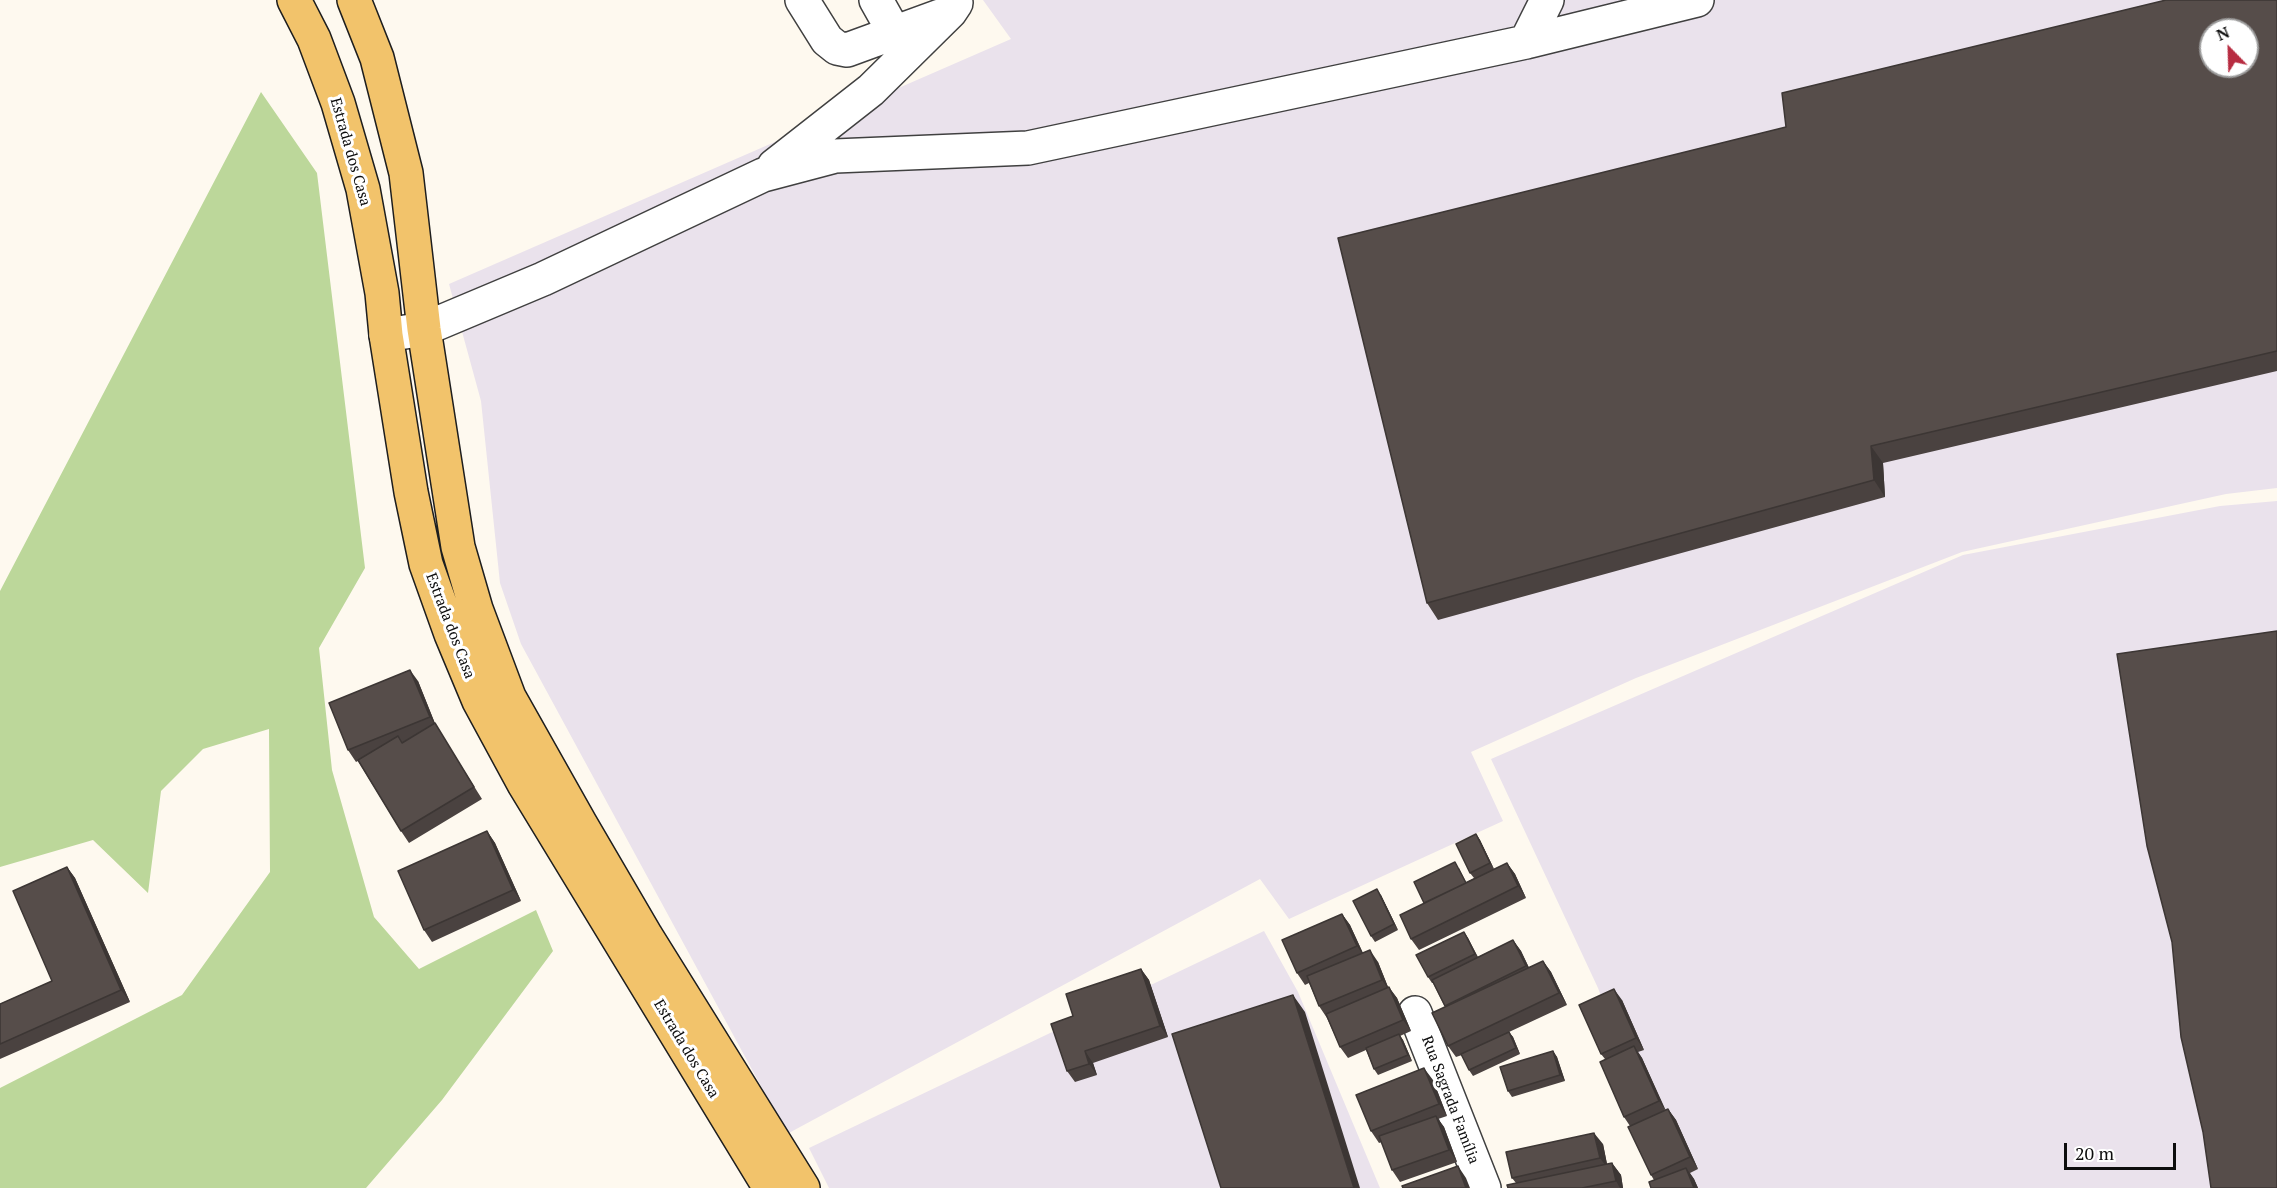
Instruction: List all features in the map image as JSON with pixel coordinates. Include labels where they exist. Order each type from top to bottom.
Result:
[{"type":"main road","name":"Estrada dos Casa","points":[[294,0],[314,39],[334,92],[363,189],[382,293],[386,335],[411,492],[426,564],[451,634],[479,701],[524,784],[770,1188]]},
{"type":"main road","name":"Estrada dos Casa","points":[[354,0],[377,58],[406,172],[424,329],[458,547],[476,609],[509,697],[646,936],[803,1188]]},
{"type":"street","points":[[802,0],[827,40],[837,48],[847,50],[952,6]]},
{"type":"street","points":[[876,0],[894,32]]},
{"type":"street","points":[[1526,42],[1547,0]]},
{"type":"street","points":[[386,335],[424,329],[543,279],[763,175],[835,156],[1028,148],[1526,42],[1697,0]]},
{"type":"street","points":[[763,175],[871,90],[952,6]]},
{"type":"street","name":"Rua Sagrada Família","points":[[1415,1013],[1484,1188]]},
{"type":"shaded area","points":[[983,0],[2277,0],[2277,488],[2226,494],[1962,552],[1636,678],[1471,752],[1503,821],[1289,919],[1260,879],[787,1134],[521,644],[500,583],[481,401],[449,284],[1011,39]]},
{"type":"shaded area","points":[[2277,501],[2277,1188],[1672,1188],[1598,988],[1491,759],[1963,555],[2220,506]]},
{"type":"shaded area","points":[[1264,931],[1298,992],[1380,1188],[829,1188],[809,1148]]},
{"type":"green space","points":[[261,92],[317,173],[365,568],[319,648],[332,770],[374,917],[419,969],[536,910],[553,951],[442,1100],[366,1188],[0,1188],[0,1088],[182,995],[270,872],[269,729],[203,749],[161,791],[148,893],[93,840],[0,867],[0,591]]},
{"type":"building","points":[[2166,0],[2277,0],[2277,351],[1871,446],[1874,480],[1427,603],[1338,238],[1786,127],[1782,93]]},
{"type":"building","points":[[2277,631],[2277,1188],[2211,1188],[2203,1132],[2181,1037],[2172,942],[2147,846],[2117,654]]},
{"type":"building","points":[[410,670],[430,717],[348,750],[329,703]]},
{"type":"building","points":[[435,723],[474,787],[401,831],[358,760],[398,736],[402,743]]},
{"type":"building","points":[[487,831],[513,890],[424,930],[398,871]]},
{"type":"building","points":[[1476,834],[1490,863],[1470,873],[1456,844]]},
{"type":"building","points":[[1455,862],[1466,883],[1424,903],[1414,882]]},
{"type":"building","points":[[1507,863],[1518,886],[1411,939],[1400,915]]},
{"type":"building","points":[[67,867],[121,990],[0,1044],[0,1004],[52,981],[13,891]]},
{"type":"building","points":[[1377,889],[1394,924],[1371,936],[1353,901]]},
{"type":"building","points":[[1342,914],[1357,946],[1297,973],[1282,940]]},
{"type":"building","points":[[1464,932],[1475,954],[1428,977],[1416,955]]},
{"type":"building","points":[[1513,940],[1526,966],[1445,1006],[1432,980]]},
{"type":"building","points":[[1370,950],[1382,980],[1319,1006],[1307,976]]},
{"type":"building","points":[[1543,961],[1559,993],[1448,1046],[1432,1013]]},
{"type":"building","points":[[1141,969],[1160,1026],[1085,1051],[1089,1064],[1067,1071],[1051,1024],[1073,1016],[1066,994]]},
{"type":"building","points":[[1389,987],[1403,1020],[1340,1047],[1326,1014]]},
{"type":"building","points":[[1614,989],[1636,1038],[1601,1054],[1579,1005]]},
{"type":"building","points":[[1293,995],[1354,1188],[1221,1188],[1172,1034]]},
{"type":"building","points":[[1509,1032],[1516,1048],[1469,1070],[1461,1054]]},
{"type":"building","points":[[1399,1034],[1408,1055],[1374,1069],[1366,1048]]},
{"type":"building","points":[[1634,1046],[1659,1101],[1624,1117],[1600,1062]]},
{"type":"building","points":[[1553,1051],[1560,1075],[1508,1091],[1500,1067]]},
{"type":"building","points":[[1424,1068],[1439,1104],[1371,1131],[1356,1095]]},
{"type":"building","points":[[1668,1109],[1690,1157],[1651,1175],[1628,1127]]},
{"type":"building","points":[[1436,1116],[1449,1150],[1392,1170],[1379,1136]]},
{"type":"building","points":[[1594,1133],[1600,1158],[1512,1178],[1506,1152]]},
{"type":"building","points":[[1612,1163],[1616,1181],[1582,1188],[1508,1188],[1507,1185]]},
{"type":"building","points":[[1458,1166],[1466,1188],[1403,1188],[1402,1186]]},
{"type":"building","points":[[1686,1168],[1694,1188],[1651,1188],[1649,1182]]}]
